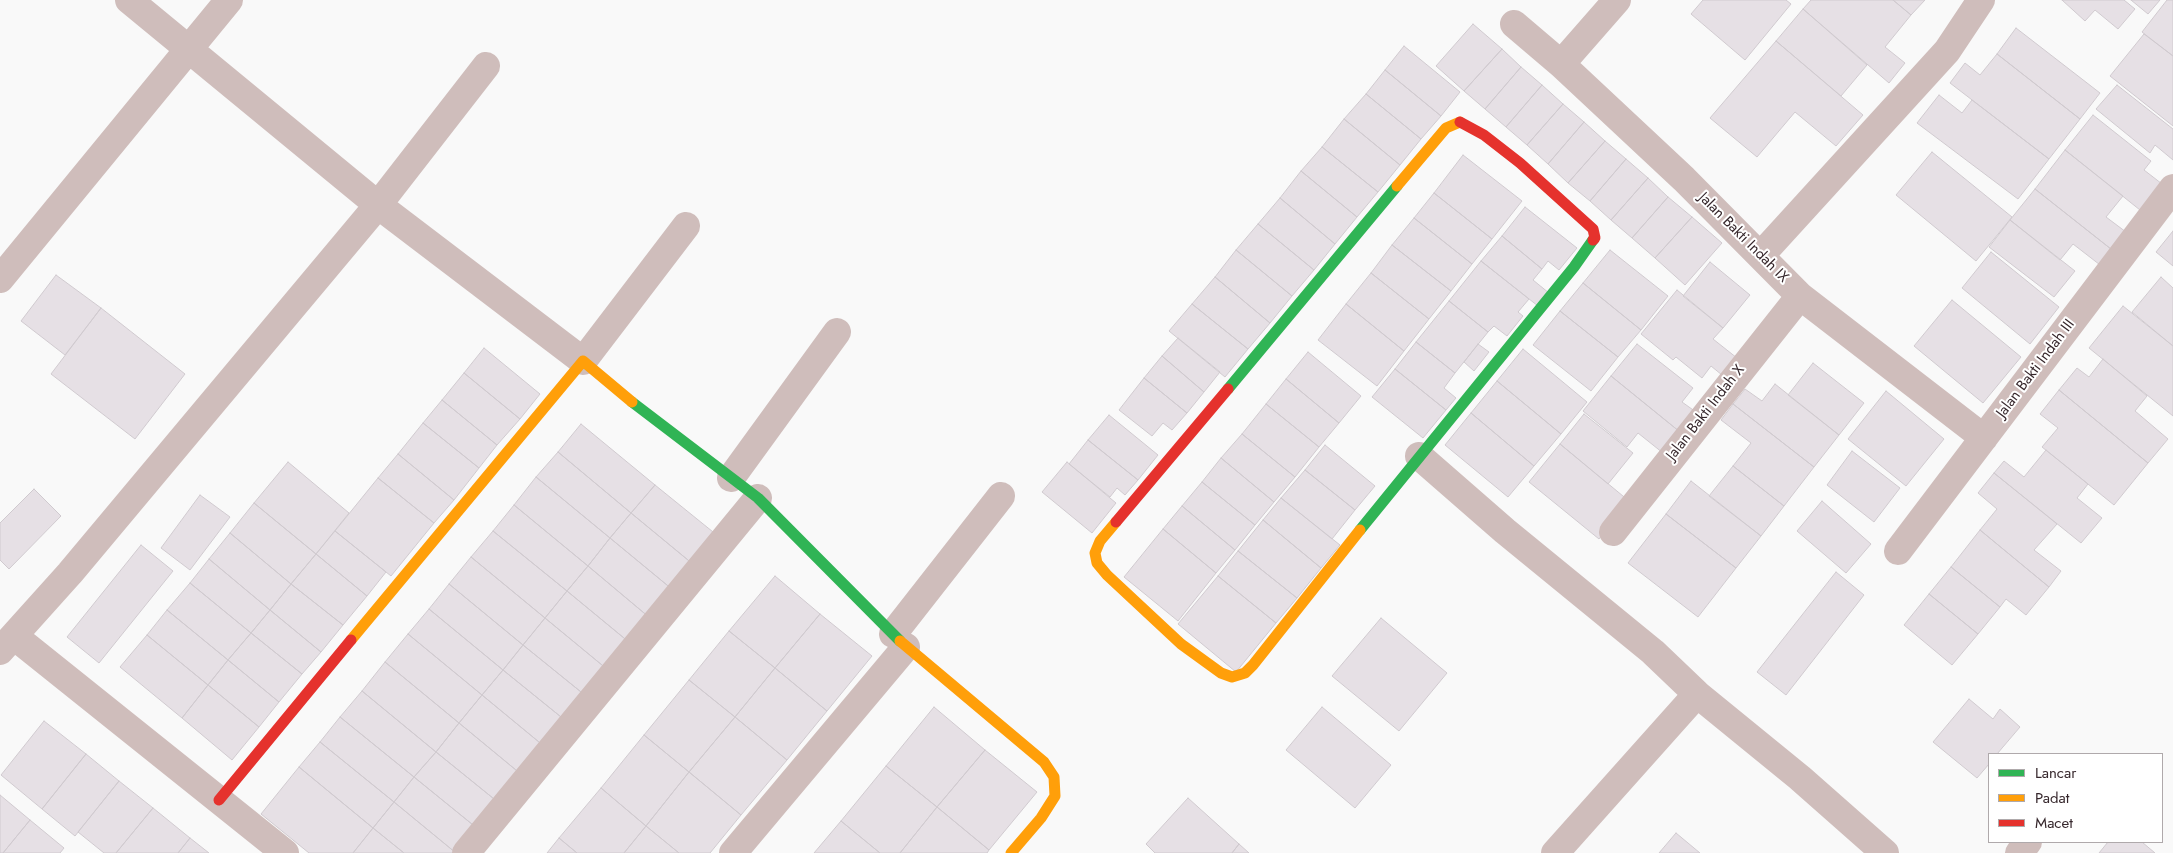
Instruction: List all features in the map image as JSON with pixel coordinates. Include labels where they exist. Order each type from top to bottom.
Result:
[{"type":"street","points":[[129,0],[378,204],[583,361],[653,419],[758,498],[899,641],[1044,762],[1054,777],[1054,796],[1041,818],[1011,853]]},
{"type":"street","points":[[0,279],[190,50],[229,0]]},
{"type":"street","points":[[1561,64],[1617,0]]},
{"type":"street","points":[[1761,255],[1947,51],[1981,0]]},
{"type":"street","name":"Jalan Bakti Indah IX","points":[[1514,24],[1561,64],[1684,179],[1800,296],[1984,438]]},
{"type":"street","points":[[285,853],[219,800],[7,643],[76,566],[378,204],[486,66]]},
{"type":"street","points":[[1460,122],[1484,135],[1520,163],[1593,230],[1595,238],[1574,267],[1419,456],[1253,665],[1240,675],[1232,677],[1221,674],[1181,644],[1133,601],[1097,563],[1095,554],[1100,541],[1446,128],[1460,122]]},
{"type":"street","name":"Jalan Bakti Indah III","points":[[1898,551],[2173,188]]},
{"type":"street","points":[[219,800],[583,361],[686,226]]},
{"type":"street","name":"Jalan Bakti Indah X","points":[[1613,532],[1800,296]]},
{"type":"street","points":[[731,478],[837,332]]},
{"type":"street","points":[[1419,456],[1505,531],[1653,652],[1697,694],[1800,778],[1885,853]]},
{"type":"street","points":[[733,853],[899,641],[1001,496]]},
{"type":"street","points":[[466,853],[758,498]]},
{"type":"street","points":[[1555,853],[1697,694]]},
{"type":"street","points":[[2019,853],[2027,843]]},
{"type":"building","points":[[1703,0],[1786,0],[1791,4],[1745,60],[1691,14]]},
{"type":"building","points":[[1811,0],[1893,0],[1911,15],[1885,47],[1905,63],[1889,83],[1803,9]]},
{"type":"building","points":[[1893,0],[1925,0],[1911,15]]},
{"type":"building","points":[[2062,0],[2124,0],[2135,9],[2118,29],[2095,10],[2085,21]]},
{"type":"building","points":[[2131,0],[2160,0],[2148,14]]},
{"type":"building","points":[[2167,0],[2173,0],[2173,56],[2142,32]]},
{"type":"building","points":[[1803,9],[1867,65],[1841,96],[1776,41]]},
{"type":"building","points":[[1473,24],[1502,49],[1464,91],[1436,66]]},
{"type":"building","points":[[2016,28],[2100,93],[2080,119],[1997,54]]},
{"type":"building","points":[[2144,34],[2173,56],[2173,126],[2110,76]]},
{"type":"building","points":[[1776,41],[1863,115],[1836,146],[1795,112],[1757,157],[1710,118]]},
{"type":"building","points":[[1404,46],[1460,92],[1441,116],[1385,70]]},
{"type":"building","points":[[1502,49],[1521,67],[1485,109],[1464,91]]},
{"type":"building","points":[[1997,54],[2080,119],[2049,159],[1950,83],[1965,63],[1980,75]]},
{"type":"building","points":[[1521,67],[1542,85],[1506,127],[1485,109]]},
{"type":"building","points":[[1385,70],[1441,116],[1421,139],[1366,94]]},
{"type":"building","points":[[1542,85],[1563,104],[1527,145],[1506,127]]},
{"type":"building","points":[[2117,85],[2173,129],[2173,160],[2155,145],[2150,153],[2096,109]]},
{"type":"building","points":[[1366,94],[1421,139],[1400,165],[1344,119]]},
{"type":"building","points":[[1939,95],[1962,113],[1972,100],[2049,159],[2018,199],[1917,123]]},
{"type":"building","points":[[1563,104],[1584,122],[1548,164],[1527,145]]},
{"type":"building","points":[[2093,115],[2151,161],[2144,170],[2166,187],[2145,214],[2065,150]]},
{"type":"building","points":[[1344,119],[1400,165],[1378,192],[1322,147]]},
{"type":"building","points":[[1584,122],[1605,141],[1568,183],[1548,164]]},
{"type":"building","points":[[1605,141],[1626,159],[1590,201],[1568,183]]},
{"type":"building","points":[[1322,147],[1378,192],[1357,217],[1301,171]]},
{"type":"building","points":[[2065,150],[2123,196],[2106,217],[2130,235],[2116,253],[2035,189]]},
{"type":"building","points":[[1932,152],[2012,217],[1976,261],[1896,195]]},
{"type":"building","points":[[1463,155],[1522,201],[1492,239],[1434,193]]},
{"type":"building","points":[[1626,159],[1648,178],[1611,220],[1590,201]]},
{"type":"building","points":[[1301,171],[1357,217],[1335,244],[1280,198]]},
{"type":"building","points":[[1648,178],[1668,197],[1632,238],[1611,220]]},
{"type":"building","points":[[2035,189],[2116,253],[2104,268],[2073,244],[2060,260],[2010,220]]},
{"type":"building","points":[[1434,193],[1492,239],[1472,264],[1414,218]]},
{"type":"building","points":[[1668,197],[1692,217],[1655,258],[1632,238]]},
{"type":"building","points":[[1280,198],[1335,244],[1314,270],[1258,224]]},
{"type":"building","points":[[1525,207],[1577,248],[1559,270],[1548,261],[1542,269],[1502,236]]},
{"type":"building","points":[[1692,217],[1722,243],[1685,285],[1655,258]]},
{"type":"building","points":[[1414,218],[1472,264],[1451,291],[1392,245]]},
{"type":"building","points":[[2010,220],[2075,271],[2054,297],[1989,247]]},
{"type":"building","points":[[1258,224],[1314,270],[1292,296],[1236,250]]},
{"type":"building","points":[[2173,231],[2173,266],[2156,252]]},
{"type":"building","points":[[1502,236],[1542,269],[1533,280],[1549,293],[1538,306],[1481,261]]},
{"type":"building","points":[[1392,245],[1451,291],[1429,319],[1371,273]]},
{"type":"building","points":[[1236,250],[1292,296],[1270,323],[1215,277]]},
{"type":"building","points":[[1610,250],[1668,296],[1641,330],[1583,283]]},
{"type":"building","points":[[1991,252],[2059,307],[2030,344],[1962,288]]},
{"type":"building","points":[[1481,261],[1529,299],[1518,312],[1523,316],[1507,336],[1494,326],[1488,332],[1449,301]]},
{"type":"building","points":[[1710,262],[1750,295],[1723,328],[1683,296]]},
{"type":"building","points":[[1371,273],[1429,319],[1404,351],[1346,304]]},
{"type":"building","points":[[56,275],[101,308],[65,355],[21,321]]},
{"type":"building","points":[[1215,277],[1270,323],[1248,349],[1192,304]]},
{"type":"building","points":[[2161,277],[2173,288],[2173,346],[2132,312]]},
{"type":"building","points":[[1583,283],[1641,330],[1618,357],[1560,311]]},
{"type":"building","points":[[1677,290],[1723,328],[1713,339],[1737,358],[1722,375],[1711,366],[1702,378],[1676,357],[1673,360],[1641,334]]},
{"type":"building","points":[[1952,300],[2021,357],[1983,403],[1914,346]]},
{"type":"building","points":[[1449,301],[1488,332],[1455,373],[1416,342]]},
{"type":"building","points":[[1192,304],[1248,349],[1225,377],[1169,331]]},
{"type":"building","points":[[1346,304],[1404,351],[1377,386],[1318,340]]},
{"type":"building","points":[[2123,306],[2173,346],[2173,416],[2089,348]]},
{"type":"building","points":[[101,308],[185,374],[135,439],[51,374]]},
{"type":"building","points":[[1560,311],[1618,357],[1591,391],[1533,345]]},
{"type":"building","points":[[1178,338],[1220,372],[1204,392],[1162,356]]},
{"type":"building","points":[[1416,342],[1455,373],[1444,388],[1456,398],[1446,410],[1395,369]]},
{"type":"building","points":[[1478,344],[1489,352],[1474,371],[1464,362]]},
{"type":"building","points":[[1637,344],[1693,388],[1682,402],[1696,412],[1680,432],[1611,376]]},
{"type":"building","points":[[484,348],[540,394],[520,419],[464,373]]},
{"type":"building","points":[[1523,349],[1587,402],[1561,434],[1497,381]]},
{"type":"building","points":[[1308,352],[1361,396],[1339,423],[1286,379]]},
{"type":"building","points":[[1162,356],[1204,392],[1187,413],[1144,378]]},
{"type":"building","points":[[2103,359],[2147,396],[2135,411],[2168,439],[2148,463],[2059,390],[2077,368],[2089,377]]},
{"type":"building","points":[[1813,363],[1864,403],[1839,435],[1788,395]]},
{"type":"building","points":[[1395,369],[1446,410],[1423,438],[1372,397]]},
{"type":"building","points":[[464,373],[520,419],[497,445],[442,400]]},
{"type":"building","points":[[1611,376],[1680,432],[1663,453],[1638,433],[1627,447],[1583,411]]},
{"type":"building","points":[[1144,378],[1187,413],[1172,430],[1163,423],[1152,436],[1119,410]]},
{"type":"building","points":[[1286,379],[1339,423],[1319,447],[1266,404]]},
{"type":"building","points":[[1497,381],[1561,434],[1534,466],[1471,413]]},
{"type":"building","points":[[1775,384],[1839,435],[1814,467],[1733,404],[1745,389],[1762,401]]},
{"type":"building","points":[[2059,390],[2148,463],[2114,505],[2042,447],[2058,428],[2040,414]]},
{"type":"building","points":[[1886,391],[1944,439],[1906,486],[1848,439]]},
{"type":"building","points":[[442,400],[497,445],[479,468],[423,423]]},
{"type":"building","points":[[1266,404],[1319,447],[1295,477],[1242,434]]},
{"type":"building","points":[[1733,404],[1814,467],[1784,506],[1733,466],[1751,443],[1721,420]]},
{"type":"building","points":[[1471,413],[1534,466],[1508,497],[1445,445]]},
{"type":"building","points":[[1584,414],[1633,453],[1608,484],[1560,444]]},
{"type":"building","points":[[1109,415],[1158,455],[1138,480],[1088,440]]},
{"type":"building","points":[[423,423],[479,468],[454,500],[398,454]]},
{"type":"building","points":[[581,424],[655,485],[631,513],[558,452]]},
{"type":"building","points":[[1242,434],[1295,477],[1274,502],[1221,458]]},
{"type":"building","points":[[1088,440],[1138,480],[1125,495],[1117,488],[1110,497],[1069,464]]},
{"type":"building","points":[[1560,444],[1629,501],[1599,539],[1529,482]]},
{"type":"building","points":[[1325,445],[1375,486],[1355,510],[1305,470]]},
{"type":"building","points":[[2046,450],[2088,484],[2077,498],[2102,518],[2081,543],[1994,473],[2004,461],[2024,477]]},
{"type":"building","points":[[1852,451],[1900,488],[1874,522],[1827,485]]},
{"type":"building","points":[[558,452],[631,513],[610,538],[536,477]]},
{"type":"building","points":[[398,454],[454,500],[434,523],[378,478]]},
{"type":"building","points":[[1221,458],[1274,502],[1255,525],[1202,482]]},
{"type":"building","points":[[288,462],[349,513],[316,554],[254,503]]},
{"type":"building","points":[[1067,462],[1116,503],[1092,533],[1042,492]]},
{"type":"building","points":[[1733,466],[1784,506],[1761,536],[1709,496]]},
{"type":"building","points":[[1305,470],[1355,510],[1332,539],[1281,498]]},
{"type":"building","points":[[1994,473],[2057,524],[2034,550],[2061,571],[2049,587],[1980,530],[1997,509],[1978,493]]},
{"type":"building","points":[[536,477],[610,538],[588,566],[514,505]]},
{"type":"building","points":[[378,478],[434,523],[391,576],[335,531]]},
{"type":"building","points":[[1691,481],[1761,536],[1736,568],[1666,514]]},
{"type":"building","points":[[1202,482],[1255,525],[1235,550],[1182,506]]},
{"type":"building","points":[[655,485],[718,536],[694,565],[631,513]]},
{"type":"building","points":[[34,489],[61,516],[9,569],[0,560],[0,523]]},
{"type":"building","points":[[200,495],[230,517],[190,570],[161,548]]},
{"type":"building","points":[[1281,498],[1340,545],[1321,568],[1263,520]]},
{"type":"building","points":[[1822,501],[1871,544],[1846,573],[1797,531]]},
{"type":"building","points":[[254,503],[316,554],[291,584],[230,533]]},
{"type":"building","points":[[514,505],[588,566],[567,591],[493,531]]},
{"type":"building","points":[[1182,506],[1235,550],[1216,573],[1163,529]]},
{"type":"building","points":[[631,513],[694,565],[673,590],[610,538]]},
{"type":"building","points":[[1666,514],[1736,568],[1698,617],[1628,563]]},
{"type":"building","points":[[1263,520],[1321,568],[1297,598],[1238,551]]},
{"type":"building","points":[[1163,529],[1216,573],[1178,621],[1124,577]]},
{"type":"building","points":[[1980,530],[2049,587],[2026,615],[2006,599],[2000,607],[1951,567]]},
{"type":"building","points":[[335,531],[386,572],[367,596],[316,554]]},
{"type":"building","points":[[493,531],[567,591],[545,618],[471,557]]},
{"type":"building","points":[[230,533],[291,584],[270,610],[209,559]]},
{"type":"building","points":[[610,538],[673,590],[650,618],[588,566]]},
{"type":"building","points":[[141,545],[173,571],[99,663],[67,637]]},
{"type":"building","points":[[1238,551],[1297,598],[1276,623],[1218,576]]},
{"type":"building","points":[[316,554],[367,596],[343,625],[291,584]]},
{"type":"building","points":[[471,557],[545,618],[523,645],[449,584]]},
{"type":"building","points":[[209,559],[270,610],[251,633],[190,583]]},
{"type":"building","points":[[588,566],[650,618],[630,643],[567,591]]},
{"type":"building","points":[[1951,567],[2000,607],[1978,634],[1929,594]]},
{"type":"building","points":[[1836,572],[1864,595],[1786,695],[1757,672]]},
{"type":"building","points":[[775,576],[820,614],[775,668],[729,631]]},
{"type":"building","points":[[1218,576],[1276,623],[1236,672],[1178,624]]},
{"type":"building","points":[[190,583],[251,633],[228,660],[167,610]]},
{"type":"building","points":[[291,584],[343,625],[321,652],[270,610]]},
{"type":"building","points":[[449,584],[523,645],[503,670],[429,609]]},
{"type":"building","points":[[567,591],[630,643],[608,670],[545,618]]},
{"type":"building","points":[[1929,594],[1978,634],[1952,665],[1904,625]]},
{"type":"building","points":[[429,609],[503,670],[482,695],[408,634]]},
{"type":"building","points":[[167,610],[228,660],[208,685],[147,635]]},
{"type":"building","points":[[270,610],[321,652],[302,674],[251,633]]},
{"type":"building","points":[[820,614],[872,656],[827,711],[775,668]]},
{"type":"building","points":[[545,618],[608,670],[586,696],[523,645]]},
{"type":"building","points":[[1381,618],[1447,673],[1399,731],[1332,676]]},
{"type":"building","points":[[729,631],[775,668],[735,717],[689,680]]},
{"type":"building","points":[[251,633],[302,674],[279,702],[228,660]]},
{"type":"building","points":[[408,634],[482,695],[459,723],[385,662]]},
{"type":"building","points":[[147,635],[208,685],[182,718],[120,667]]},
{"type":"building","points":[[523,645],[586,696],[566,721],[503,670]]},
{"type":"building","points":[[228,660],[279,702],[259,727],[208,685]]},
{"type":"building","points":[[385,662],[459,723],[436,752],[362,691]]},
{"type":"building","points":[[775,668],[827,711],[787,760],[735,717]]},
{"type":"building","points":[[503,670],[566,721],[545,747],[482,695]]},
{"type":"building","points":[[689,680],[735,717],[689,772],[644,735]]},
{"type":"building","points":[[208,685],[259,727],[232,760],[182,718]]},
{"type":"building","points":[[362,691],[436,752],[414,777],[340,717]]},
{"type":"building","points":[[482,695],[545,747],[522,775],[459,723]]},
{"type":"building","points":[[1969,699],[1993,719],[2000,709],[2020,727],[1998,753],[1988,753],[1988,765],[1977,778],[1933,742]]},
{"type":"building","points":[[934,707],[985,750],[937,807],[886,766]]},
{"type":"building","points":[[1322,707],[1391,765],[1355,808],[1286,750]]},
{"type":"building","points":[[340,717],[414,777],[394,802],[320,742]]},
{"type":"building","points":[[735,717],[787,760],[741,815],[689,772]]},
{"type":"building","points":[[44,721],[86,754],[42,809],[1,775]]},
{"type":"building","points":[[459,723],[522,775],[499,803],[436,752]]},
{"type":"building","points":[[644,735],[689,772],[646,826],[601,788]]},
{"type":"building","points":[[320,742],[394,802],[373,828],[299,767]]},
{"type":"building","points":[[985,750],[1037,792],[989,850],[937,807]]},
{"type":"building","points":[[436,752],[499,803],[478,829],[414,777]]},
{"type":"building","points":[[86,754],[119,781],[75,836],[42,809]]},
{"type":"building","points":[[886,766],[937,807],[900,853],[880,853],[841,821]]},
{"type":"building","points":[[299,767],[373,828],[353,853],[309,853],[261,814]]},
{"type":"building","points":[[689,772],[741,815],[710,853],[679,853],[646,826]]},
{"type":"building","points":[[414,777],[478,829],[456,853],[394,802]]},
{"type":"building","points":[[119,781],[153,808],[116,853],[104,853],[78,832]]},
{"type":"building","points":[[601,788],[646,826],[624,853],[577,853],[559,838]]},
{"type":"building","points":[[0,795],[30,820],[3,853],[0,853]]},
{"type":"building","points":[[1188,798],[1239,844],[1232,853],[1155,853],[1146,844]]},
{"type":"building","points":[[394,802],[456,853],[404,853],[373,828]]},
{"type":"building","points":[[937,807],[989,850],[987,853],[900,853]]},
{"type":"building","points":[[153,808],[190,838],[178,853],[116,853]]},
{"type":"building","points":[[30,820],[64,848],[60,853],[3,853]]},
{"type":"building","points":[[841,821],[880,853],[814,853]]},
{"type":"building","points":[[646,826],[679,853],[624,853]]},
{"type":"building","points":[[373,828],[404,853],[353,853]]},
{"type":"building","points":[[1676,833],[1700,853],[1659,853]]},
{"type":"building","points":[[190,838],[209,853],[178,853]]},
{"type":"building","points":[[559,838],[577,853],[547,853]]},
{"type":"building","points":[[2107,843],[2143,843],[2155,853],[2099,853]]},
{"type":"building","points":[[1239,844],[1249,853],[1232,853]]},
{"type":"traffic: fast","points":[[1228,389],[1397,186]]},
{"type":"traffic: fast","points":[[1360,530],[1574,267],[1593,240]]},
{"type":"traffic: fast","points":[[632,402],[758,498],[900,641]]},
{"type":"traffic: slow","points":[[1397,186],[1446,128],[1460,122]]},
{"type":"traffic: slow","points":[[351,640],[583,361],[632,402]]},
{"type":"traffic: slow","points":[[1116,522],[1100,541],[1095,553],[1097,563],[1107,575],[1181,644],[1221,673],[1232,677],[1245,673],[1253,665],[1360,530]]},
{"type":"traffic: slow","points":[[900,641],[1044,762],[1054,777],[1055,796],[1041,818],[1011,853]]},
{"type":"traffic: jam","points":[[1460,122],[1484,135],[1520,163],[1593,229],[1595,238],[1593,240]]},
{"type":"traffic: jam","points":[[1116,522],[1228,389]]},
{"type":"traffic: jam","points":[[219,800],[351,640]]}]
